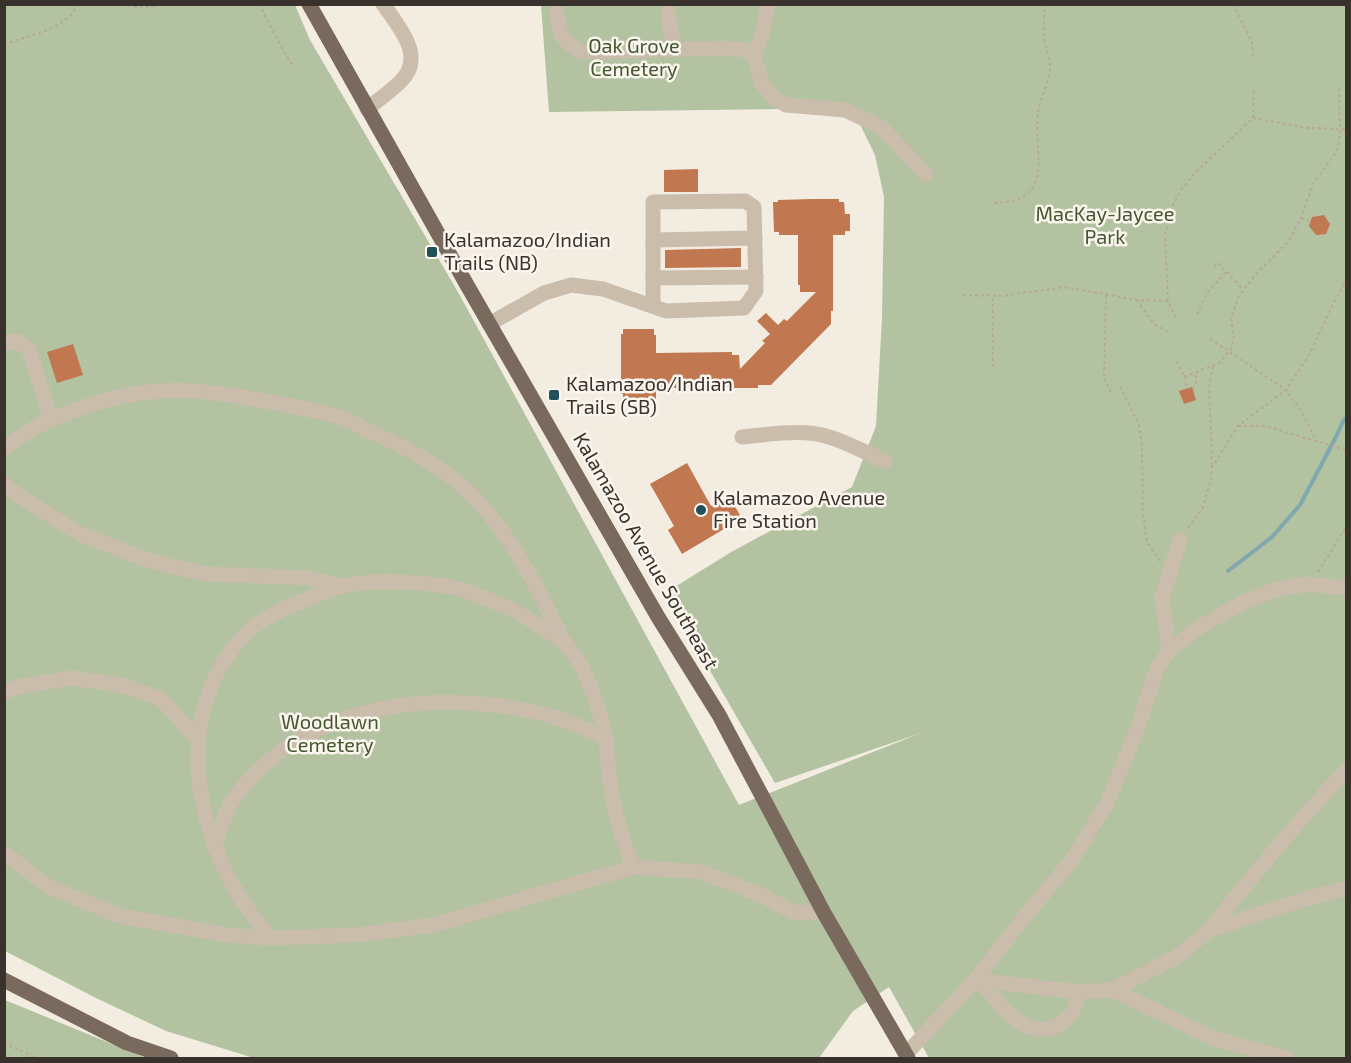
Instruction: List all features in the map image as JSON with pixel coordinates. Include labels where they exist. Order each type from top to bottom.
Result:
[{"type":"main road","name":"Kalamazoo Avenue Southeast","points":[[309,4],[658,618],[719,715],[824,913],[897,1039],[903,1057]]},
{"type":"main road","points":[[4,980],[127,1043],[171,1059]]},
{"type":"lane","points":[[367,109],[402,81],[411,67],[411,51],[406,38],[382,4]]},
{"type":"lane","points":[[556,4],[558,27],[565,43],[580,52],[726,48],[745,50],[754,56]]},
{"type":"lane","points":[[668,4],[670,30],[676,50]]},
{"type":"lane","points":[[768,4],[763,31],[754,56],[762,83],[774,98],[786,105],[845,110],[881,127],[926,174]]},
{"type":"lane","points":[[489,324],[544,293],[571,285],[603,290],[653,306],[666,310],[744,308],[756,291],[754,207],[745,201],[653,202],[653,306]]},
{"type":"lane","points":[[653,240],[755,238]]},
{"type":"lane","points":[[653,278],[756,277]]},
{"type":"lane","points":[[4,343],[17,341],[30,349],[51,420]]},
{"type":"lane","points":[[4,448],[27,432],[51,420],[96,402],[159,391],[203,391],[285,404],[339,417],[432,463],[470,493],[507,537],[579,665],[599,708],[606,738],[609,782],[616,819],[634,867]]},
{"type":"lane","points":[[742,437],[810,433],[838,440],[885,461]]},
{"type":"lane","points":[[4,483],[78,533],[150,560],[208,574],[309,578],[341,586]]},
{"type":"lane","points":[[1169,650],[1162,598],[1180,539]]},
{"type":"lane","points":[[270,938],[247,907],[213,847],[203,811],[198,773],[198,740],[205,702],[226,658],[250,630],[286,607],[341,586],[377,582],[414,583],[462,590],[514,609],[564,642]]},
{"type":"lane","points":[[903,1057],[975,980],[1072,860],[1108,801],[1138,727],[1156,671],[1169,650],[1200,626],[1246,601],[1278,589],[1309,585],[1347,588]]},
{"type":"lane","points":[[4,692],[20,686],[73,678],[125,686],[161,699],[198,740]]},
{"type":"lane","points":[[213,847],[233,799],[261,766],[292,742],[326,725],[360,712],[416,704],[465,702],[550,715],[606,738]]},
{"type":"lane","points":[[975,980],[1080,992],[1112,990],[1177,957],[1208,931],[1291,831],[1347,770]]},
{"type":"lane","points":[[4,853],[49,887],[120,916],[227,935],[270,938],[356,935],[433,926],[634,867],[701,872],[759,894],[794,912],[824,913]]},
{"type":"lane","points":[[1208,931],[1285,905],[1347,888]]},
{"type":"lane","points":[[975,980],[989,989],[1006,1011],[1026,1026],[1039,1030],[1052,1029],[1071,1014],[1080,992]]},
{"type":"lane","points":[[1112,990],[1215,1040],[1287,1059]]},
{"type":"path","points":[[4,44],[57,25],[72,14],[77,4]]},
{"type":"path","points":[[123,4],[143,8],[164,4]]},
{"type":"path","points":[[259,4],[294,67]]},
{"type":"path","points":[[994,203],[1011,202],[1023,198],[1031,192],[1037,181],[1038,110],[1050,68],[1044,37],[1046,4]]},
{"type":"path","points":[[1233,4],[1252,42],[1254,57]]},
{"type":"path","points":[[1176,317],[1168,301],[1166,232],[1176,199],[1196,172],[1253,118],[1254,88]]},
{"type":"path","points":[[1184,377],[1213,366],[1230,352],[1234,336],[1231,315],[1244,289],[1289,241],[1301,218],[1312,184],[1337,151],[1340,130],[1339,88]]},
{"type":"path","points":[[1253,118],[1308,128],[1347,129]]},
{"type":"path","points":[[1301,218],[1309,221]]},
{"type":"path","points":[[1214,267],[1218,263],[1244,289]]},
{"type":"path","points":[[1197,314],[1207,293],[1226,272]]},
{"type":"path","points":[[1212,467],[1238,426],[1286,390],[1309,356],[1334,302],[1347,281]]},
{"type":"path","points":[[963,295],[1007,296],[1054,287],[1074,288],[1137,300],[1168,301]]},
{"type":"path","points":[[1106,294],[1104,376],[1111,392]]},
{"type":"path","points":[[993,296],[993,367]]},
{"type":"path","points":[[1137,300],[1154,324],[1168,332]]},
{"type":"path","points":[[1210,339],[1286,390],[1302,412],[1316,441]]},
{"type":"path","points":[[1177,361],[1187,388]]},
{"type":"path","points":[[1180,539],[1202,509],[1211,480],[1208,382],[1213,366]]},
{"type":"path","points":[[1192,389],[1197,380],[1195,373]]},
{"type":"path","points":[[1120,387],[1139,425],[1142,444],[1143,513],[1147,542],[1168,573]]},
{"type":"path","points":[[1238,426],[1265,426],[1347,450]]},
{"type":"path","points":[[1309,585],[1347,527]]},
{"type":"path","points":[[4,1043],[36,1059]]},
{"type":"green space","points":[[4,5],[295,5],[310,40],[458,292],[739,805],[921,733],[775,783],[665,593],[733,551],[852,487],[876,426],[882,318],[884,197],[875,155],[852,108],[549,112],[541,5],[1346,5],[1346,1058],[929,1058],[889,987],[853,1011],[819,1058],[254,1058],[166,1031],[5,951]]},
{"type":"green space","points":[[5,1000],[146,1058],[5,1058]]},
{"type":"building","points":[[698,169],[698,192],[664,192],[664,170]]},
{"type":"building","points":[[839,199],[839,202],[844,202],[845,214],[850,214],[850,231],[845,231],[845,235],[833,235],[831,324],[771,385],[758,385],[758,388],[656,388],[654,405],[637,404],[637,400],[623,400],[623,394],[621,394],[621,334],[623,334],[623,329],[654,329],[656,353],[732,352],[732,355],[739,355],[740,369],[765,343],[762,341],[770,334],[757,321],[766,313],[778,325],[784,319],[787,321],[816,292],[800,292],[798,235],[779,235],[779,232],[774,232],[773,202]]},
{"type":"building","points":[[1324,215],[1330,224],[1326,234],[1316,235],[1309,226],[1312,217]]},
{"type":"building","points":[[741,248],[741,267],[665,268],[665,250]]},
{"type":"building","points":[[73,344],[83,375],[57,383],[47,352]]},
{"type":"building","points":[[1192,387],[1196,400],[1184,404],[1179,391]]},
{"type":"building","name":"Kalamazoo Avenue Fire Station","points":[[687,463],[711,506],[729,496],[740,515],[722,525],[724,529],[682,554],[668,530],[674,526],[650,484]]},
{"type":"waterway","points":[[1228,571],[1272,537],[1300,505],[1346,418]]},
{"type":"place","name":"Kalamazoo/Indian Trails (NB)","points":[[432,252]]},
{"type":"place","name":"Kalamazoo/Indian Trails (SB)","points":[[554,395]]},
{"type":"place","name":"Kalamazoo Avenue Fire Station","points":[[701,510]]},
{"type":"park label","name":"Oak Grove Cemetery","points":[[634,58]]},
{"type":"park label","name":"MacKay-Jaycee Park","points":[[1105,226]]},
{"type":"park label","name":"Woodlawn Cemetery","points":[[330,734]]}]
